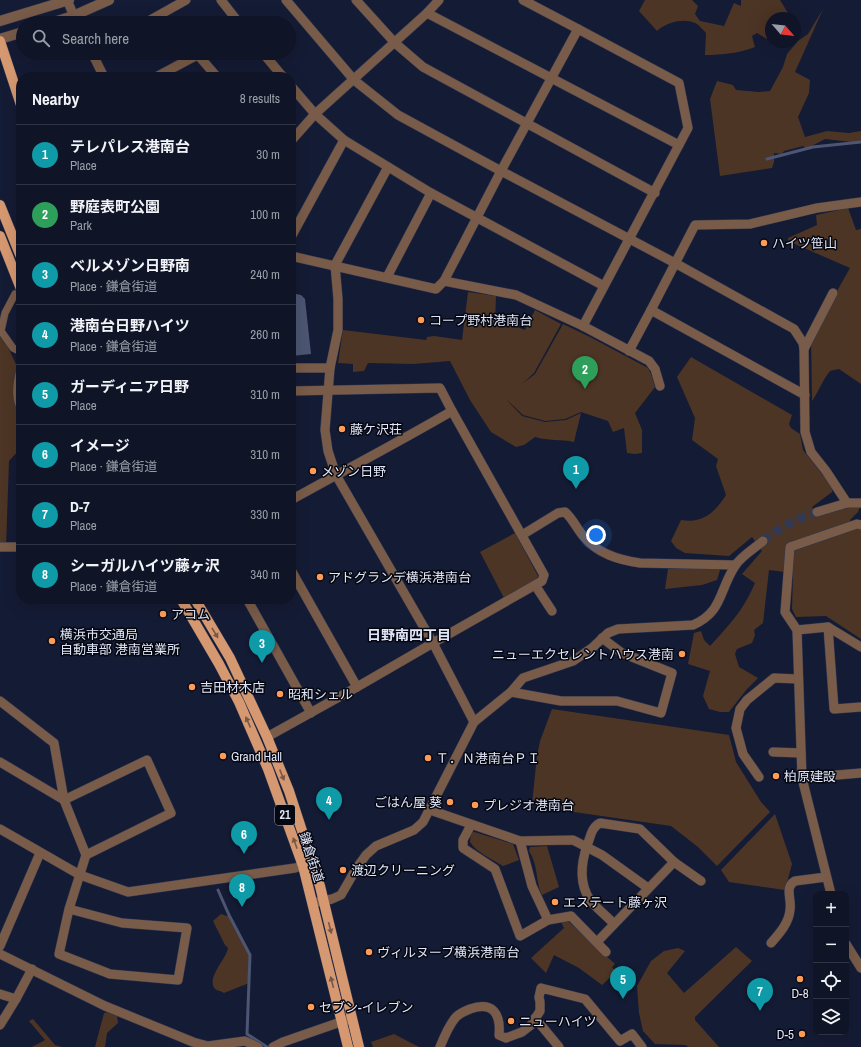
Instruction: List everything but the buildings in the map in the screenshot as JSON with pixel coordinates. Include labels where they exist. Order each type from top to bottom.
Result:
[{"type":"main road","points":[[0,40],[16,90]]},
{"type":"main road","points":[[0,205],[16,245]]},
{"type":"main road","points":[[1,241],[16,285]]},
{"type":"main road","name":"鎌倉街道","points":[[184,604],[239,702],[324,901],[359,1047]]},
{"type":"main road","name":"鎌倉街道","points":[[198,604],[230,658],[267,737],[289,791],[308,865],[312,903],[348,1047]]},
{"type":"street","points":[[16,16],[68,0],[74,16]]},
{"type":"street","points":[[82,16],[109,0]]},
{"type":"street","points":[[157,16],[186,0]]},
{"type":"street","points":[[221,0],[234,16]]},
{"type":"street","points":[[286,0],[354,80],[398,115],[676,263],[794,329],[803,343],[804,349],[805,432],[811,452],[826,471],[847,503]]},
{"type":"street","points":[[296,135],[315,114],[395,43],[439,0]]},
{"type":"street","points":[[523,0],[679,83],[688,128],[583,326]]},
{"type":"street","points":[[358,1],[395,43],[422,67],[655,192]]},
{"type":"street","points":[[427,13],[679,145]]},
{"type":"street","points":[[0,21],[16,16]]},
{"type":"street","points":[[296,257],[436,289],[444,282],[501,171],[578,29]]},
{"type":"street","points":[[0,40],[16,34]]},
{"type":"street","points":[[96,60],[102,72]]},
{"type":"street","points":[[167,72],[188,60]]},
{"type":"street","points":[[204,60],[213,72]]},
{"type":"street","points":[[269,60],[280,72]]},
{"type":"street","points":[[296,92],[315,114],[344,140],[388,168],[431,193],[604,286]]},
{"type":"street","points":[[296,228],[344,140]]},
{"type":"street","points":[[388,168],[335,265],[338,299],[338,330],[330,368],[328,390],[325,430],[328,451],[336,475],[432,642],[474,722]]},
{"type":"street","points":[[387,277],[431,193]]},
{"type":"street","points":[[629,351],[695,225],[750,224],[817,208],[861,202]]},
{"type":"street","points":[[444,282],[516,295],[583,326],[649,361],[656,369],[660,386]]},
{"type":"street","points":[[804,349],[833,293]]},
{"type":"street","points":[[16,294],[5,313],[1,331],[13,348],[16,350]]},
{"type":"street","points":[[651,310],[805,395]]},
{"type":"street","points":[[296,368],[330,368]]},
{"type":"street","points":[[267,737],[358,688],[432,642],[542,581],[544,575],[440,388],[296,391]]},
{"type":"street","points":[[296,497],[383,451],[452,410]]},
{"type":"street","points":[[818,512],[847,503],[861,503]]},
{"type":"street","points":[[522,535],[558,513],[565,512],[585,538],[610,556],[640,563],[736,565]]},
{"type":"street","points":[[830,891],[802,778],[797,630],[785,612],[790,547],[857,524],[861,525]]},
{"type":"street","points":[[312,903],[324,901],[341,895],[359,864],[376,846],[414,830],[423,822],[474,722],[511,692],[523,678],[573,661],[592,648],[608,633],[618,629],[693,625],[703,620],[713,612],[736,565],[763,541]]},
{"type":"street","points":[[0,547],[16,547]]},
{"type":"street","points":[[296,579],[358,688]]},
{"type":"street","points":[[535,585],[552,611]]},
{"type":"street","points":[[250,604],[311,713]]},
{"type":"street","points":[[797,630],[828,628],[861,647]]},
{"type":"street","points":[[828,628],[834,709],[861,707]]},
{"type":"street","points":[[511,692],[562,701],[617,701],[661,713],[672,673],[622,653],[602,638]]},
{"type":"street","points":[[759,777],[749,765],[741,748],[736,728],[740,709],[748,700],[774,678],[798,679]]},
{"type":"street","points":[[0,701],[54,743],[64,800],[86,855],[69,909],[59,954],[110,974],[178,980],[187,928],[122,923],[69,909]]},
{"type":"street","points":[[773,752],[801,753]]},
{"type":"street","points":[[64,800],[147,760],[171,813],[86,855]]},
{"type":"street","points":[[0,762],[64,800]]},
{"type":"street","points":[[802,778],[861,773]]},
{"type":"street","points":[[430,810],[520,841],[573,840],[602,855],[648,888]]},
{"type":"street","points":[[614,924],[590,900],[584,886],[581,870],[586,847],[594,826],[600,823],[640,830],[674,862],[701,881]]},
{"type":"street","points":[[471,825],[463,840],[463,848],[495,869],[520,936],[548,920],[571,916],[606,952]]},
{"type":"street","points":[[0,829],[80,875],[128,892],[308,865]]},
{"type":"street","points":[[520,841],[532,886],[548,920]]},
{"type":"street","points":[[0,946],[40,853]]},
{"type":"street","points":[[597,942],[674,862]]},
{"type":"street","points":[[770,943],[784,926],[788,918],[790,910],[789,887],[791,883],[795,881],[826,877]]},
{"type":"street","points":[[849,949],[861,968]]},
{"type":"street","points":[[0,954],[105,1006],[193,1042],[208,1046],[245,1042],[258,1047]]},
{"type":"street","points":[[0,1025],[32,969]]},
{"type":"street","points":[[440,1047],[450,1026],[457,1016],[464,1011],[476,1007],[485,1006],[492,1009],[498,1019],[499,1035],[506,1038],[522,1032],[531,1025],[540,1011],[539,997],[541,988],[585,999],[620,1041],[632,1034],[642,1047]]},
{"type":"street","points":[[0,994],[16,999]]},
{"type":"street","points":[[279,1045],[352,1018]]},
{"type":"street","points":[[535,1018],[559,1047]]},
{"type":"shaded area","points":[[645,0],[692,0],[698,6],[695,14],[700,21],[724,26],[734,3],[741,6],[741,0],[780,0],[787,12],[765,12],[765,38],[757,33],[752,36],[755,47],[731,53],[705,55],[706,33],[697,24],[681,21],[665,25],[657,31],[639,11]]},
{"type":"shaded area","points":[[823,9],[795,72],[810,80],[809,93],[798,117],[805,137],[827,131],[849,133],[861,131],[861,143],[825,139],[806,149],[803,146],[784,151],[782,154],[774,153],[772,168],[720,176],[710,99],[717,81],[733,85],[736,90],[759,92],[770,91],[783,67],[787,54],[792,48],[801,48],[801,39],[808,34]]},
{"type":"shaded area","points":[[848,208],[856,230],[861,229],[861,384],[839,369],[830,371],[812,401],[811,337],[850,268],[788,241],[788,238],[817,225],[816,215]]},
{"type":"shaded area","points":[[468,292],[496,296],[495,325],[507,323],[525,330],[535,310],[561,324],[534,373],[522,384],[535,374],[563,324],[648,368],[655,387],[635,413],[642,430],[642,453],[627,453],[624,428],[613,432],[608,421],[581,412],[565,419],[545,421],[523,415],[505,398],[522,416],[545,422],[566,420],[581,413],[574,442],[535,437],[524,445],[516,447],[491,432],[470,400],[450,361],[413,364],[368,363],[364,371],[353,372],[353,364],[338,363],[343,330],[426,340],[427,337],[434,336],[462,340]]},
{"type":"shaded area","points":[[0,336],[7,345],[16,364],[16,453],[9,461],[6,547],[0,547]]},
{"type":"shaded area","points":[[691,357],[792,415],[789,424],[791,428],[800,434],[803,450],[833,488],[832,492],[812,507],[819,516],[847,508],[860,507],[858,512],[850,520],[853,528],[861,528],[861,639],[826,616],[796,617],[792,609],[793,573],[769,570],[763,623],[754,630],[755,635],[752,643],[737,649],[735,654],[739,667],[758,678],[747,689],[729,712],[720,712],[709,709],[703,696],[710,671],[688,664],[694,633],[701,631],[704,640],[710,646],[730,624],[746,602],[755,583],[742,574],[762,551],[752,537],[729,556],[685,553],[676,548],[671,541],[681,520],[696,520],[708,515],[717,507],[726,495],[716,466],[718,459],[692,440],[695,418],[677,377]]},
{"type":"shaded area","points":[[515,533],[538,576],[536,581],[504,598],[480,552]]},
{"type":"shaded area","points":[[717,568],[720,570],[717,580],[702,585],[665,589],[668,569]]},
{"type":"shaded area","points":[[552,709],[729,735],[736,762],[761,802],[770,812],[717,866],[698,847],[671,826],[574,812],[532,804],[540,741]]},
{"type":"shaded area","points":[[775,814],[792,864],[785,890],[729,882],[721,870]]},
{"type":"shaded area","points":[[471,831],[513,844],[519,860],[503,866],[485,856],[470,842]]},
{"type":"shaded area","points":[[547,846],[559,887],[542,895],[538,884],[536,868],[529,851],[530,847]]},
{"type":"shaded area","points":[[221,914],[227,916],[229,915],[250,955],[249,983],[224,993],[215,989],[213,984],[215,974],[228,948],[213,921]]},
{"type":"shaded area","points":[[568,921],[615,964],[612,967],[616,972],[602,985],[579,968],[554,955],[546,973],[531,958],[564,928],[561,922]]},
{"type":"shaded area","points":[[736,947],[752,961],[695,1017],[695,1020],[719,1047],[689,1047],[685,1045],[655,1044],[643,1031],[639,1013],[637,986],[651,961],[664,951],[678,948],[685,951],[667,973],[684,993]]},
{"type":"shaded area","points":[[108,1012],[117,1016],[118,1023],[107,1033],[105,1047],[95,1047],[104,1013]]},
{"type":"shaded area","points":[[33,1019],[55,1045],[62,1047],[32,1047],[45,1040],[29,1021]]},
{"type":"shaded area","points":[[394,1034],[419,1047],[373,1047],[371,1042]]},
{"type":"water","points":[[296,294],[301,295],[305,299],[311,354],[296,356]]},
{"type":"waterway","points":[[767,159],[813,147],[861,142]]},
{"type":"waterway","points":[[218,890],[250,955],[247,1034],[267,1047]]},
{"type":"tunnel","points":[[763,541],[789,524],[817,512]]},
{"type":"place","name":"ハイツ笹山","points":[[764,243]]},
{"type":"place","name":"コープ野村港南台","points":[[421,320]]},
{"type":"place","name":"野庭表町公園","points":[[585,389]]},
{"type":"place","name":"藤ケ沢荘","points":[[342,429]]},
{"type":"place","name":"メゾン日野","points":[[313,471]]},
{"type":"place","name":"テレパレス港南台","points":[[576,489]]},
{"type":"place","name":"アドグランデ横浜港南台","points":[[320,577]]},
{"type":"place","name":"アコム","points":[[163,614]]},
{"type":"place","name":"横浜市交通局 自動車部 港南営業所","points":[[52,641]]},
{"type":"place","name":"ニューエクセレントハウス港南","points":[[682,654]]},
{"type":"place","name":"ベルメゾン日野南","points":[[262,663]]},
{"type":"place","name":"吉田材木店","points":[[192,687]]},
{"type":"place","name":"昭和シェル","points":[[280,694]]},
{"type":"place","name":"Grand Hall","points":[[223,756]]},
{"type":"place","name":"Ｔ．Ｎ港南台ＰＩ","points":[[428,758]]},
{"type":"place","name":"柏原建設","points":[[776,776]]},
{"type":"place","name":"ごはん屋 葵","points":[[450,802]]},
{"type":"place","name":"プレジオ港南台","points":[[475,805]]},
{"type":"place","name":"港南台日野ハイツ","points":[[329,820]]},
{"type":"place","name":"イメージ","points":[[244,854]]},
{"type":"place","name":"渡辺クリーニング","points":[[343,870]]},
{"type":"place","name":"エステート藤ヶ沢","points":[[555,902]]},
{"type":"place","name":"シーガルハイツ藤ヶ沢","points":[[242,907]]},
{"type":"place","name":"ヴィルヌーブ横浜港南台","points":[[369,952]]},
{"type":"place","name":"D-8","points":[[800,979]]},
{"type":"place","name":"ガーディニア日野","points":[[623,999]]},
{"type":"place","name":"セブン-イレブン","points":[[311,1007]]},
{"type":"place","name":"D-7","points":[[760,1011]]},
{"type":"place","name":"ニューハイツ","points":[[511,1021]]},
{"type":"place","name":"D-5","points":[[802,1034]]},
{"type":"district","name":"日野南四丁目","points":[[409,635]]}]
